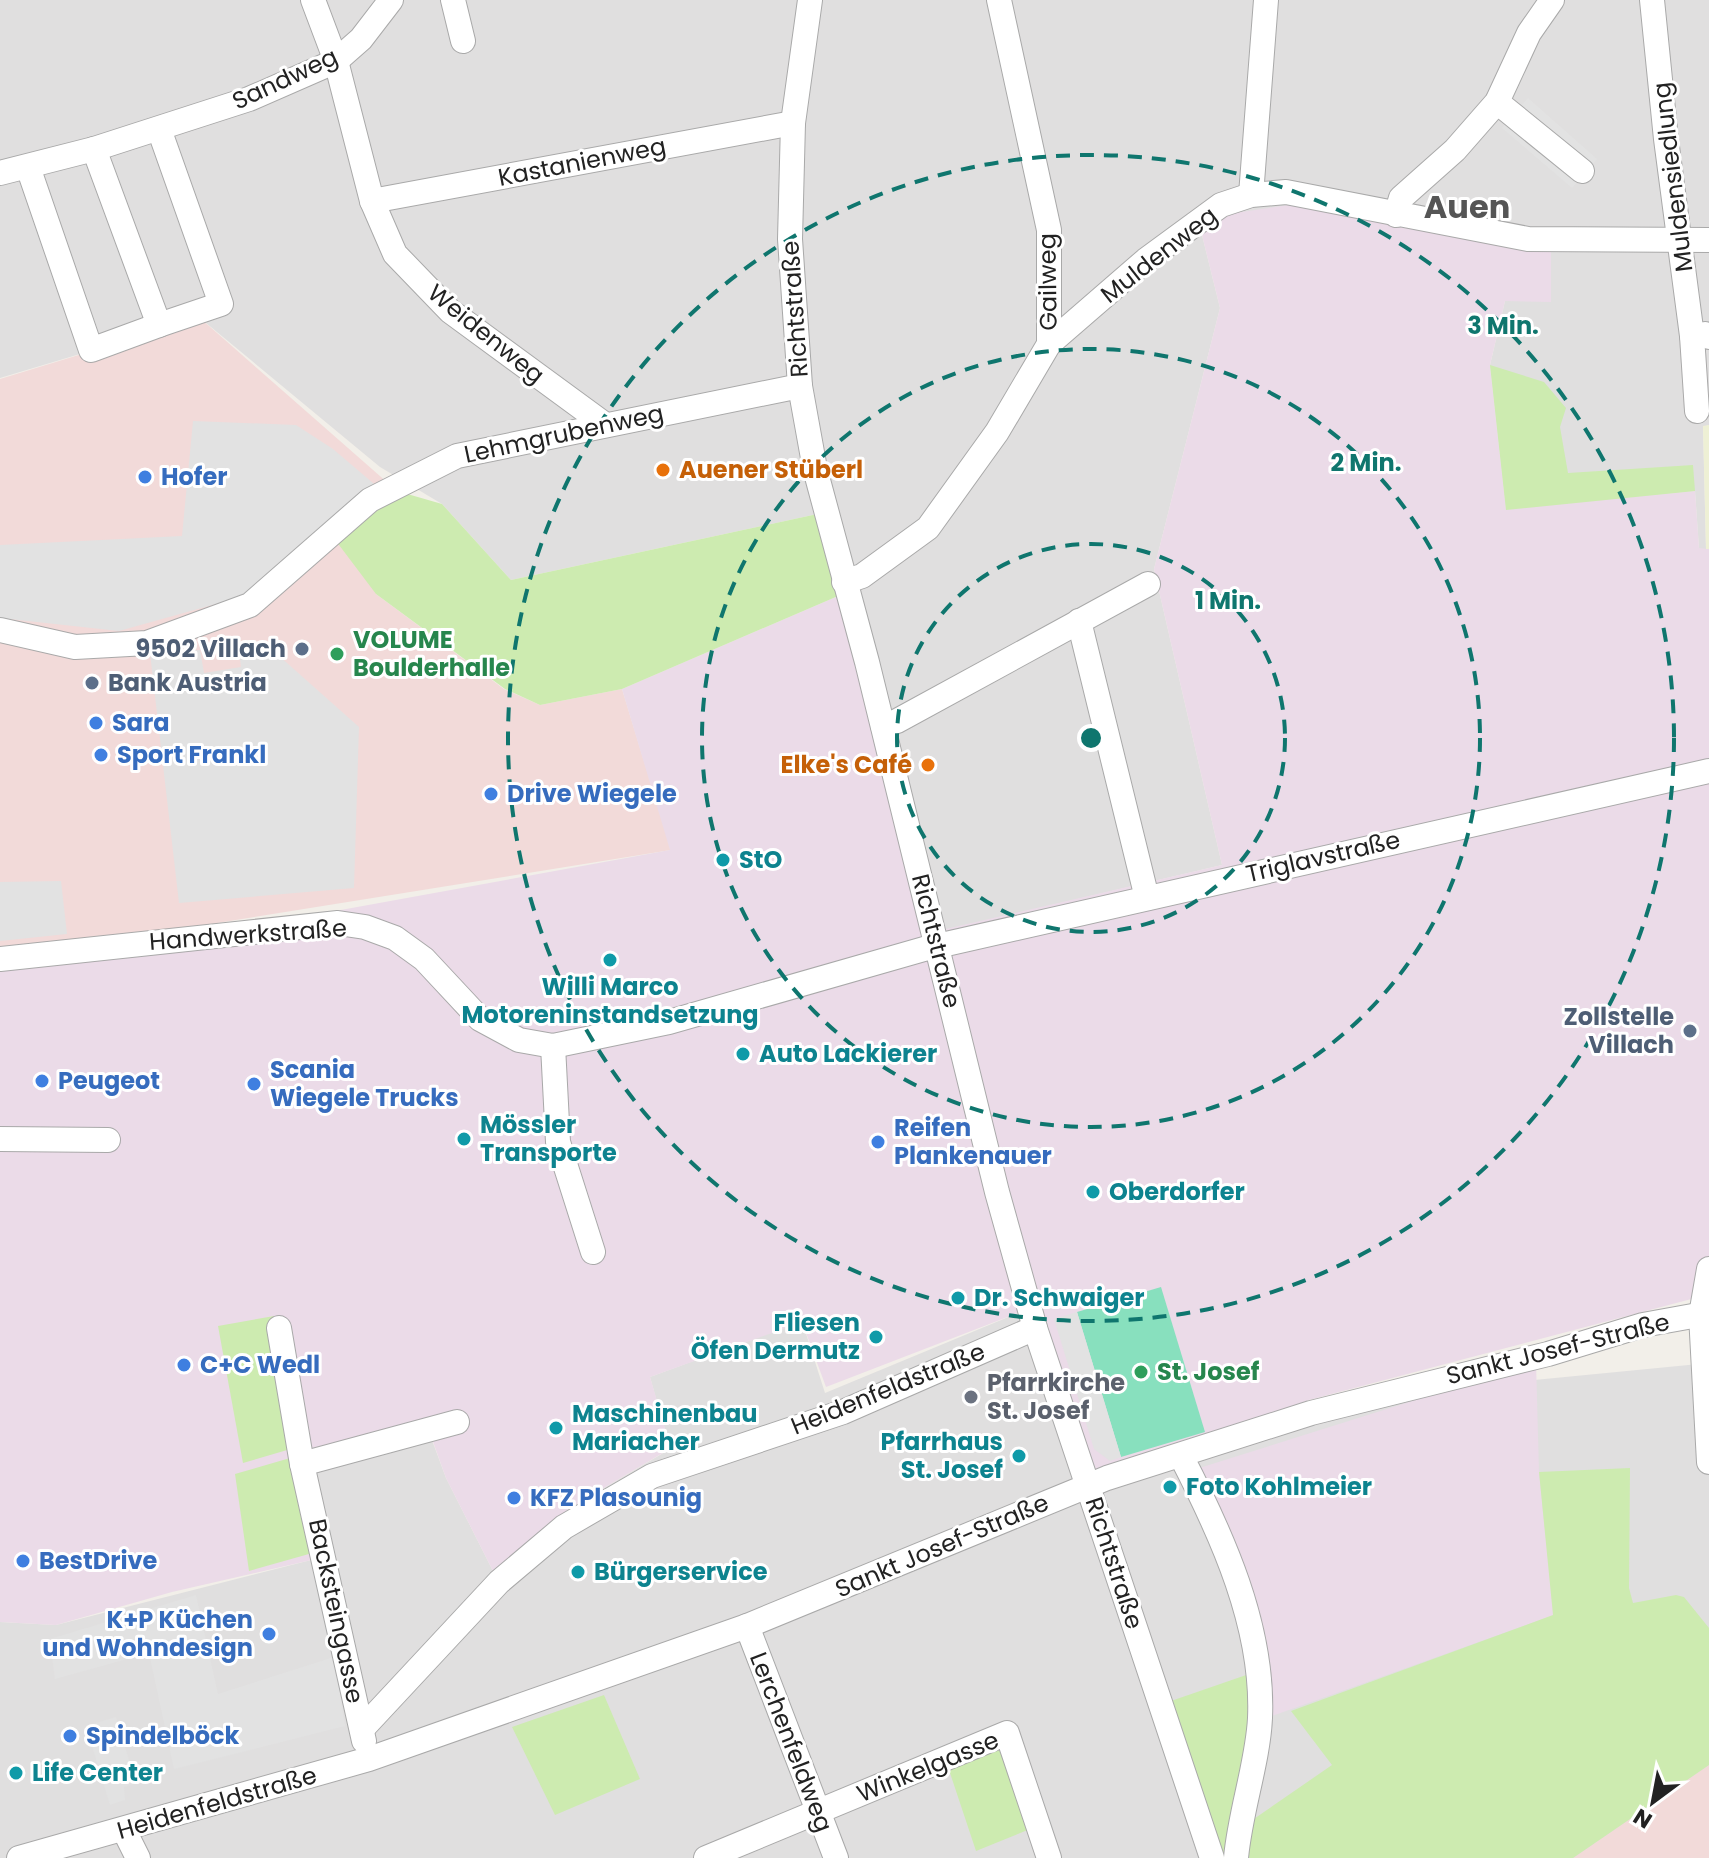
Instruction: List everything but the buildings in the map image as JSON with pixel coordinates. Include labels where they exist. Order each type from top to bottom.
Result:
[{"type":"street","name":"Weidenweg","points":[[313,0],[336,61],[372,201],[395,254],[450,311],[604,424]]},
{"type":"street","name":"Sandweg","points":[[0,173],[94,149],[249,99],[336,61],[361,39],[391,0]]},
{"type":"street","points":[[453,0],[463,41]]},
{"type":"street","name":"Richtstraße","points":[[810,0],[793,123],[790,239],[800,386],[815,469],[883,726],[997,1192],[1035,1328],[1212,1858]]},
{"type":"street","name":"Gailweg","points":[[844,582],[862,576],[928,528],[997,432],[1049,344],[1049,230],[999,0]]},
{"type":"street","points":[[1251,195],[1266,0]]},
{"type":"street","points":[[1396,215],[1401,198],[1455,150],[1497,102],[1529,33],[1552,0]]},
{"type":"street","name":"Muldensiedlung","points":[[1652,0],[1680,242],[1700,336],[1697,411]]},
{"type":"street","points":[[1497,102],[1582,171]]},
{"type":"street","name":"Kastanienweg","points":[[372,201],[793,123]]},
{"type":"street","points":[[28,167],[91,350],[221,304],[159,129]]},
{"type":"street","points":[[94,149],[159,325]]},
{"type":"street","name":"Muldenweg","points":[[1049,344],[1146,260],[1221,205],[1251,195],[1286,192],[1528,239],[1709,240]]},
{"type":"street","name":"Lehmgrubenweg","points":[[0,630],[75,647],[147,643],[250,605],[370,500],[457,456],[800,386]]},
{"type":"street","points":[[883,726],[1148,584]]},
{"type":"street","points":[[1079,621],[1147,898]]},
{"type":"street","name":"Triglavstraße","points":[[938,946],[1709,771]]},
{"type":"street","name":"Handwerkstraße","points":[[0,959],[338,923],[365,927],[395,938],[424,959],[480,1019],[519,1040],[553,1046],[669,1022],[938,946]]},
{"type":"street","points":[[553,1046],[558,1142],[593,1252]]},
{"type":"street","points":[[0,1139],[108,1140]]},
{"type":"street","points":[[1709,1269],[1705,1314],[1709,1462]]},
{"type":"street","name":"Sankt Josef-Straße","points":[[369,1759],[747,1626],[1089,1485],[1311,1413],[1548,1354],[1643,1325],[1705,1314]]},
{"type":"street","name":"Backsteingasse","points":[[279,1328],[302,1464],[369,1759]]},
{"type":"street","name":"Heidenfeldstraße","points":[[362,1729],[499,1582],[564,1527],[652,1476],[843,1412],[1035,1328]]},
{"type":"street","points":[[302,1464],[457,1422]]},
{"type":"street","points":[[1181,1456],[1221,1533],[1255,1650],[1260,1722],[1240,1818],[1236,1858]]},
{"type":"street","name":"Lerchenfeldweg","points":[[747,1626],[836,1858]]},
{"type":"street","name":"Winkelgasse","points":[[817,1813],[1007,1733],[1049,1858]]},
{"type":"street","name":"Heidenfeldstraße","points":[[19,1858],[369,1759]]},
{"type":"street","points":[[706,1858],[817,1813]]},
{"type":"street","points":[[124,1830],[138,1858]]},
{"type":"shaded area","points":[[0,0],[1709,0],[1709,425],[1703,427],[1706,549],[1699,549],[1695,491],[1506,510],[1490,365],[1505,301],[1202,235],[1220,308],[1154,569],[1222,865],[946,930],[822,513],[511,580],[442,504],[380,467],[200,318],[0,378]]},
{"type":"shaded area","points":[[1528,98],[1597,159],[1572,188],[1502,128]]},
{"type":"shaded area","points":[[1288,205],[1551,245],[1551,302],[1505,301],[1490,365],[1506,509],[1695,491],[1699,548],[1709,549],[1709,1279],[1699,1297],[1309,1400],[1095,1479],[1041,1304],[826,1387],[802,1322],[650,1377],[671,1448],[567,1510],[495,1575],[446,1478],[427,1425],[300,1461],[320,1558],[172,1592],[56,1625],[0,1622],[0,972],[670,850],[622,689],[845,593],[946,929],[1222,865],[1154,569],[1220,308],[1202,235],[1228,214]]},
{"type":"shaded area","points":[[200,318],[397,491],[376,594],[504,689],[540,705],[622,689],[671,850],[0,958],[0,379]]},
{"type":"shaded area","points":[[193,421],[296,425],[333,449],[380,489],[248,595],[119,631],[0,618],[0,545],[182,536]]},
{"type":"shaded area","points":[[269,647],[359,727],[354,888],[179,903],[150,653],[200,650],[204,673],[241,667],[239,650]]},
{"type":"shaded area","points":[[61,881],[67,934],[0,941],[0,882]]},
{"type":"shaded area","points":[[1040,1304],[1095,1480],[1309,1402],[1709,1363],[1709,1858],[0,1858],[0,1622],[56,1625],[319,1558],[300,1461],[426,1424],[446,1478],[495,1575],[567,1510],[670,1449],[650,1377],[802,1321],[825,1393]]},
{"type":"shaded area","points":[[1077,1312],[1121,1457],[1110,1461],[1094,1449],[1054,1319]]},
{"type":"shaded area","points":[[1536,1362],[1539,1472],[1554,1615],[1264,1719],[1265,1675],[1193,1470]]},
{"type":"shaded area","points":[[196,1595],[218,1694],[334,1657],[345,1726],[174,1769],[149,1653],[55,1679],[50,1639]]},
{"type":"shaded area","points":[[116,1717],[136,1783],[124,1787],[125,1800],[110,1805],[86,1726]]},
{"type":"shaded area","points":[[1709,1765],[1709,1858],[1573,1858]]},
{"type":"green space","points":[[1490,365],[1544,382],[1566,408],[1560,427],[1568,473],[1693,465],[1695,491],[1506,510]]},
{"type":"green space","points":[[1709,425],[1709,549],[1706,549],[1703,426]]},
{"type":"green space","points":[[397,491],[442,504],[511,580],[822,513],[845,593],[622,689],[540,705],[505,689],[376,594],[336,541]]},
{"type":"green space","name":"St. Josef","points":[[1161,1287],[1205,1432],[1121,1457],[1077,1312]]},
{"type":"green space","points":[[274,1316],[294,1448],[243,1463],[218,1326]]},
{"type":"green space","points":[[297,1456],[316,1552],[249,1571],[235,1474]]},
{"type":"green space","points":[[1630,1468],[1629,1588],[1633,1603],[1676,1595],[1684,1597],[1709,1628],[1709,1765],[1573,1858],[1242,1858],[1245,1825],[1332,1765],[1291,1711],[1553,1615],[1539,1472]]},
{"type":"green space","points":[[1252,1673],[1254,1697],[1230,1858],[1223,1858],[1171,1701]]},
{"type":"green space","points":[[604,1695],[640,1779],[555,1815],[512,1727]]},
{"type":"green space","points":[[995,1749],[1001,1751],[1030,1829],[976,1851],[948,1767]]},
{"type":"place","name":"Auener Stüberl","points":[[663,470]]},
{"type":"place","name":"Hofer","points":[[145,477]]},
{"type":"place","name":"9502 Villach","points":[[302,649]]},
{"type":"place","name":"VOLUME Boulderhalle","points":[[337,654]]},
{"type":"place","name":"Bank Austria","points":[[92,683]]},
{"type":"place","name":"Sara","points":[[96,723]]},
{"type":"place","name":"Sport Frankl","points":[[101,755]]},
{"type":"place","name":"Elke's Café","points":[[928,765]]},
{"type":"place","name":"Drive Wiegele","points":[[491,794]]},
{"type":"place","name":"StO","points":[[723,860]]},
{"type":"place","name":"Willi Marco Motoreninstandsetzung","points":[[610,960]]},
{"type":"place","name":"Zollstelle Villach","points":[[1690,1031]]},
{"type":"place","name":"Auto Lackierer","points":[[743,1054]]},
{"type":"place","name":"Peugeot","points":[[42,1081]]},
{"type":"place","name":"Scania Wiegele Trucks","points":[[254,1084]]},
{"type":"place","name":"Mössler Transporte","points":[[464,1139]]},
{"type":"place","name":"Reifen Plankenauer","points":[[878,1142]]},
{"type":"place","name":"Oberdorfer","points":[[1093,1192]]},
{"type":"place","name":"Dr. Schwaiger","points":[[958,1298]]},
{"type":"place","name":"Fliesen Öfen Dermutz","points":[[876,1337]]},
{"type":"place","name":"C+C Wedl","points":[[184,1365]]},
{"type":"place","name":"St. Josef","points":[[1141,1372]]},
{"type":"place","name":"Pfarrkirche St. Josef","points":[[971,1397]]},
{"type":"place","name":"Maschinenbau Mariacher","points":[[556,1428]]},
{"type":"place","name":"Pfarrhaus St. Josef","points":[[1019,1456]]},
{"type":"place","name":"Foto Kohlmeier","points":[[1170,1487]]},
{"type":"place","name":"KFZ Plasounig","points":[[514,1498]]},
{"type":"place","name":"BestDrive","points":[[23,1561]]},
{"type":"place","name":"Bürgerservice","points":[[578,1572]]},
{"type":"place","name":"K+P Küchen und Wohndesign","points":[[269,1634]]},
{"type":"place","name":"Spindelböck","points":[[70,1736]]},
{"type":"place","name":"Life Center","points":[[16,1773]]},
{"type":"district","name":"Auen","points":[[1467,207]]}]
